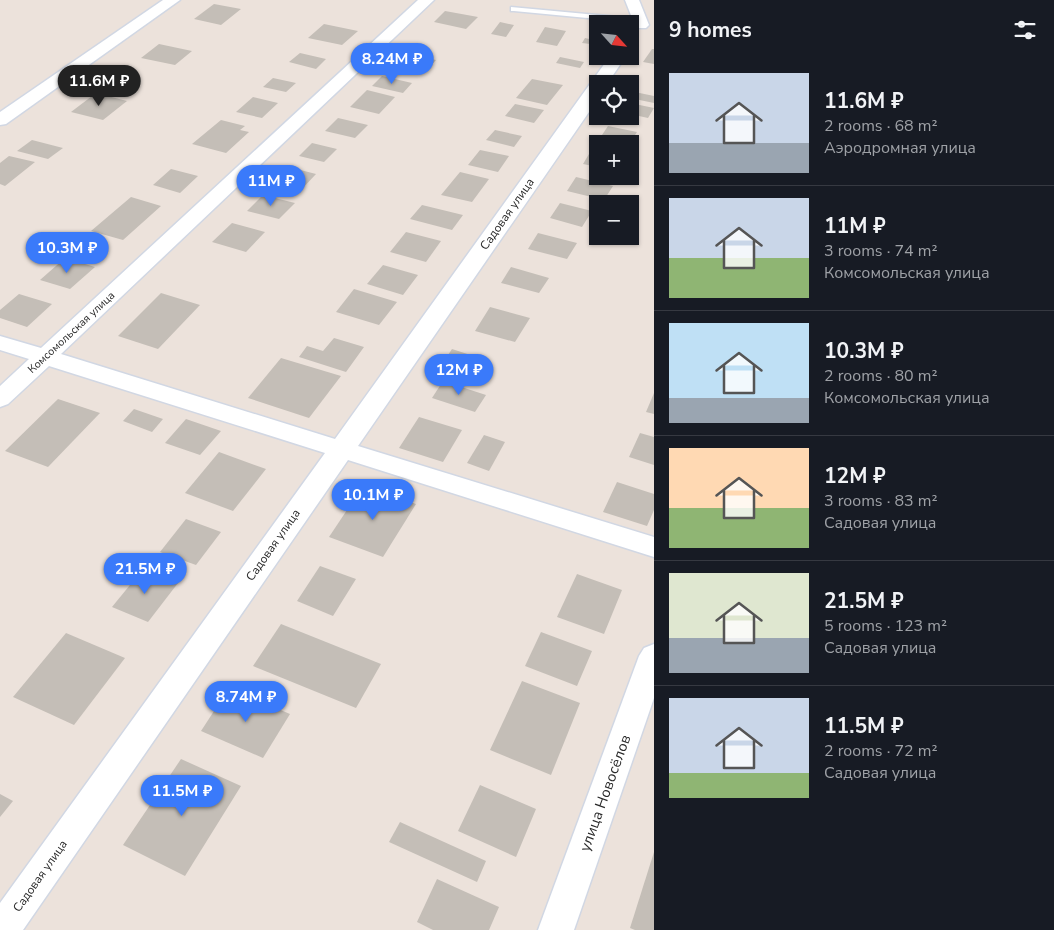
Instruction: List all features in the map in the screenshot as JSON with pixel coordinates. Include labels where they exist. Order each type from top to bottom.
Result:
[{"type":"street","points":[[0,120],[173,0]]},
{"type":"street","name":"Комсомольская улица","points":[[0,398],[427,0]]},
{"type":"street","points":[[632,0],[645,25]]},
{"type":"street","name":"Садовая улица","points":[[2,930],[589,98]]},
{"type":"street","points":[[0,343],[654,547]]},
{"type":"street","name":"улица Новосёлов","points":[[556,930],[654,656]]},
{"type":"lane","points":[[514,9],[645,25]]},
{"type":"building","points":[[214,4],[241,9],[221,25],[194,19]]},
{"type":"building","points":[[445,11],[478,17],[466,29],[434,22]]},
{"type":"building","points":[[500,22],[514,25],[506,37],[491,34]]},
{"type":"building","points":[[324,24],[358,31],[342,45],[308,38]]},
{"type":"building","points":[[545,27],[566,31],[557,46],[536,42]]},
{"type":"building","points":[[585,38],[589,39],[589,44],[582,43]]},
{"type":"building","points":[[159,44],[192,51],[175,65],[141,58]]},
{"type":"building","points":[[652,49],[654,49],[654,64],[643,62]]},
{"type":"building","points":[[300,53],[326,59],[316,69],[289,62]]},
{"type":"building","points":[[407,54],[436,60],[425,72],[395,65]]},
{"type":"building","points":[[560,57],[584,62],[580,68],[556,63]]},
{"type":"building","points":[[382,76],[412,83],[403,93],[372,86]]},
{"type":"building","points":[[273,78],[296,83],[286,92],[263,87]]},
{"type":"building","points":[[532,79],[563,85],[547,105],[516,98]]},
{"type":"building","points":[[367,90],[395,97],[379,114],[350,107]]},
{"type":"building","points":[[96,93],[127,101],[103,120],[71,112]]},
{"type":"building","points":[[639,93],[654,96],[654,103],[639,100]]},
{"type":"building","points":[[253,97],[278,103],[262,118],[236,112]]},
{"type":"building","points":[[515,104],[544,110],[534,123],[505,116]]},
{"type":"building","points":[[639,105],[654,108],[648,118],[639,116]]},
{"type":"building","points":[[338,118],[368,125],[355,138],[325,131]]},
{"type":"building","points":[[221,120],[245,126],[240,130],[249,132],[226,153],[192,144]]},
{"type":"building","points":[[608,126],[637,132],[635,135],[602,135]]},
{"type":"building","points":[[495,130],[522,136],[514,147],[486,140]]},
{"type":"building","points":[[32,140],[63,148],[48,159],[17,151]]},
{"type":"building","points":[[312,143],[337,149],[324,162],[299,156]]},
{"type":"building","points":[[480,150],[509,156],[498,172],[468,165]]},
{"type":"building","points":[[589,154],[589,165],[583,164]]},
{"type":"building","points":[[9,156],[35,162],[5,186],[0,184],[0,163]]},
{"type":"building","points":[[285,166],[316,174],[300,191],[269,183]]},
{"type":"building","points":[[171,169],[198,176],[180,193],[153,185]]},
{"type":"building","points":[[460,172],[489,179],[472,202],[441,195]]},
{"type":"building","points":[[576,177],[589,180],[589,185],[613,186],[607,195],[589,196],[567,191]]},
{"type":"building","points":[[263,195],[295,203],[279,219],[247,211]]},
{"type":"building","points":[[131,197],[161,206],[123,240],[91,231]]},
{"type":"building","points":[[560,203],[589,210],[589,216],[582,227],[550,218]]},
{"type":"building","points":[[422,205],[463,215],[452,230],[410,219]]},
{"type":"building","points":[[232,223],[265,232],[246,252],[212,242]]},
{"type":"building","points":[[406,232],[441,241],[426,262],[390,252]]},
{"type":"building","points":[[538,233],[577,243],[567,259],[528,249]]},
{"type":"building","points":[[65,258],[95,267],[70,289],[40,280]]},
{"type":"building","points":[[383,265],[418,275],[403,295],[367,284]]},
{"type":"building","points":[[511,267],[549,278],[539,293],[501,283]]},
{"type":"building","points":[[354,289],[397,302],[379,325],[336,312]]},
{"type":"building","points":[[161,293],[200,305],[158,349],[118,336]]},
{"type":"building","points":[[19,294],[52,304],[27,327],[0,318],[0,310]]},
{"type":"building","points":[[490,307],[530,318],[515,342],[475,331]]},
{"type":"building","points":[[334,338],[364,347],[346,372],[299,357],[307,346],[323,351]]},
{"type":"building","points":[[452,349],[489,361],[478,378],[440,367]]},
{"type":"building","points":[[281,358],[341,376],[309,418],[248,398]]},
{"type":"building","points":[[443,381],[486,395],[475,412],[432,398]]},
{"type":"building","points":[[654,393],[654,414],[646,412]]},
{"type":"building","points":[[58,399],[100,413],[48,467],[5,451]]},
{"type":"building","points":[[134,409],[163,419],[152,432],[123,421]]},
{"type":"building","points":[[419,417],[462,430],[443,462],[399,448]]},
{"type":"building","points":[[186,419],[221,431],[200,455],[165,443]]},
{"type":"building","points":[[640,433],[654,437],[654,465],[629,457]]},
{"type":"building","points":[[484,435],[505,442],[489,471],[467,463]]},
{"type":"building","points":[[219,452],[266,469],[233,511],[185,493]]},
{"type":"building","points":[[617,482],[654,494],[654,510],[647,526],[603,512]]},
{"type":"building","points":[[363,486],[416,504],[383,557],[329,537]]},
{"type":"building","points":[[186,519],[221,532],[196,565],[160,552]]},
{"type":"building","points":[[320,566],[356,579],[333,616],[297,601]]},
{"type":"building","points":[[143,569],[178,583],[148,622],[112,607]]},
{"type":"building","points":[[577,574],[622,590],[604,634],[557,617]]},
{"type":"building","points":[[281,624],[381,664],[356,708],[253,666]]},
{"type":"building","points":[[541,632],[592,651],[577,686],[525,666]]},
{"type":"building","points":[[66,633],[125,658],[74,725],[13,697]]},
{"type":"building","points":[[522,681],[580,703],[551,775],[490,750]]},
{"type":"building","points":[[229,688],[290,714],[263,758],[201,731]]},
{"type":"building","points":[[181,759],[241,786],[185,876],[123,845]]},
{"type":"building","points":[[480,785],[536,809],[516,857],[458,831]]},
{"type":"building","points":[[0,794],[13,801],[0,817]]},
{"type":"building","points":[[400,822],[486,861],[477,882],[389,842]]},
{"type":"building","points":[[654,852],[654,930],[635,930],[630,928]]},
{"type":"building","points":[[437,879],[499,907],[489,930],[433,930],[417,922]]}]
